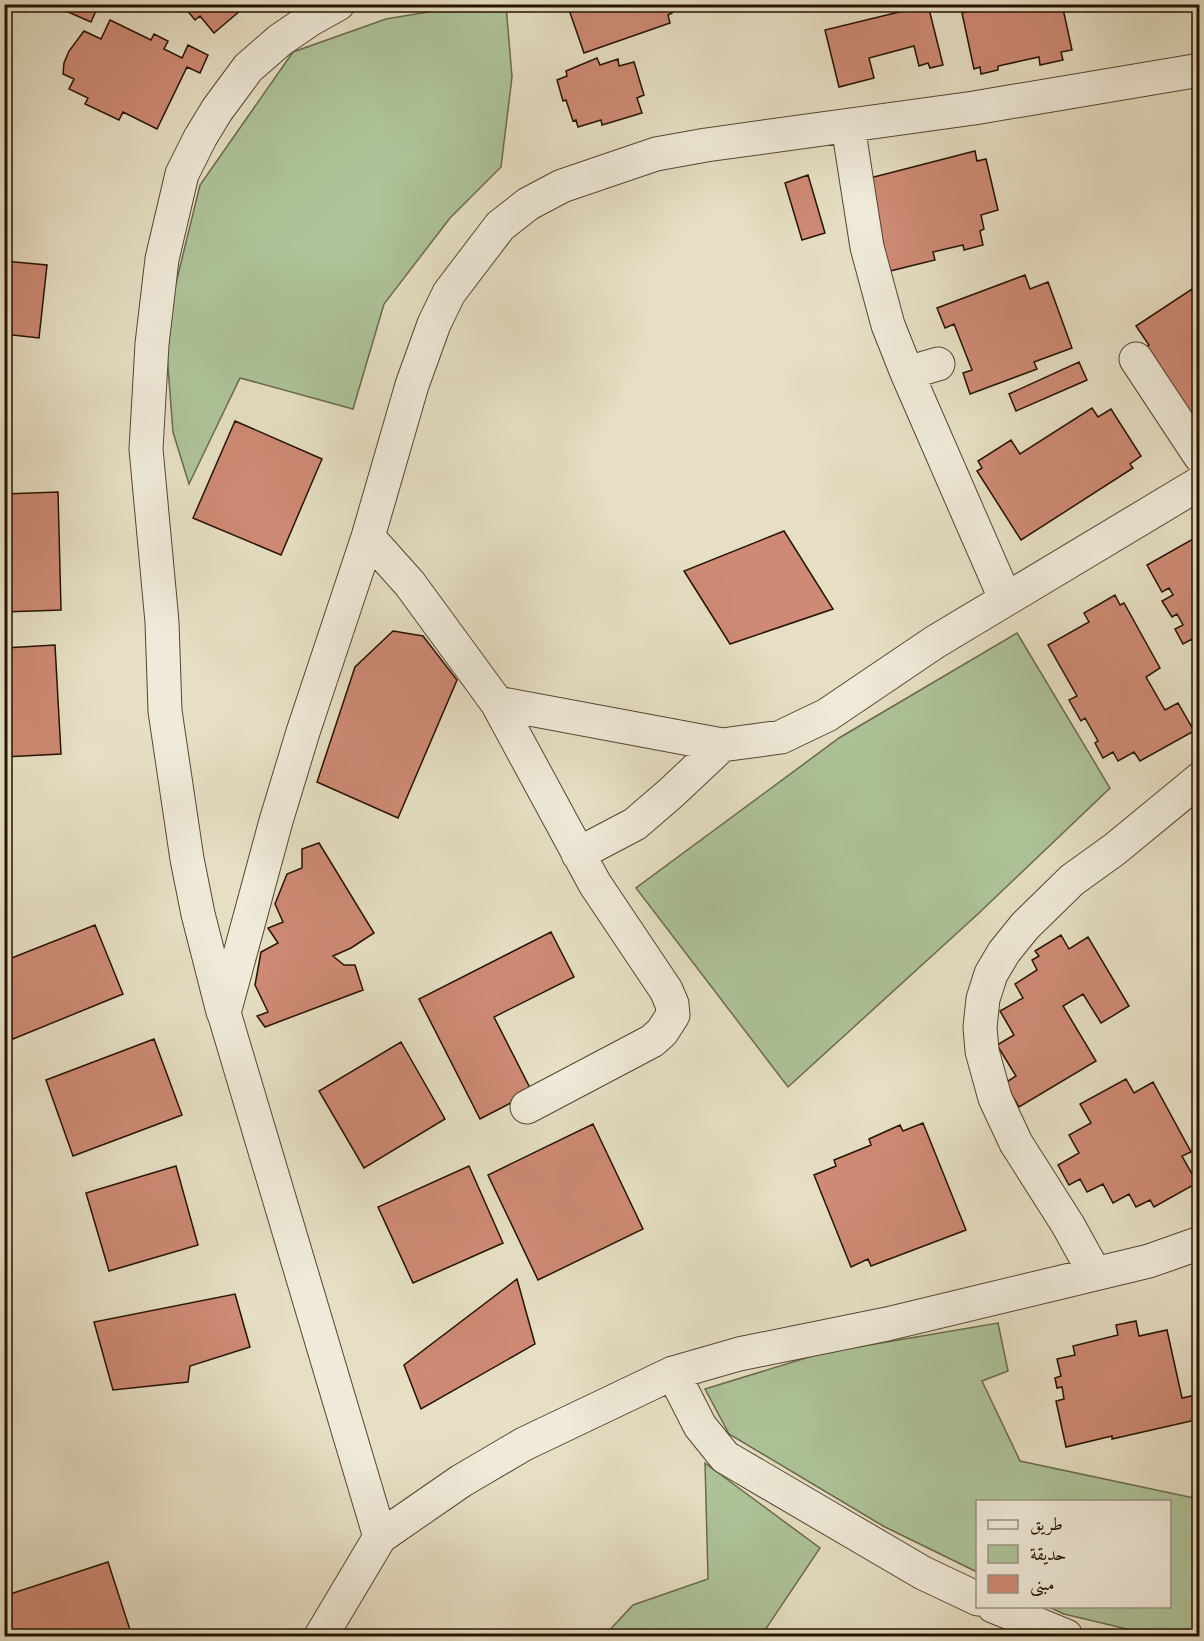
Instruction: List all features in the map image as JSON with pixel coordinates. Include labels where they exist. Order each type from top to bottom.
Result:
[{"type":"street","points":[[339,4],[311,19],[272,47],[248,68],[200,138],[182,174],[160,270],[152,344],[146,449],[162,621],[165,711],[176,795],[198,914],[224,1013],[380,1537]]},
{"type":"street","points":[[224,1013],[276,821],[368,537],[411,386],[434,324],[449,293],[500,226],[528,204],[562,186],[656,154],[1093,89],[1200,70]]},
{"type":"street","points":[[848,126],[867,247],[888,325],[1005,598]]},
{"type":"street","points":[[1136,359],[1200,456]]},
{"type":"street","points":[[907,373],[938,364]]},
{"type":"street","points":[[496,703],[722,745],[782,737],[827,715],[1005,598],[1200,483]]},
{"type":"street","points":[[368,537],[410,584],[496,703],[595,884],[666,990],[672,1004],[673,1015],[662,1032],[652,1041],[527,1107]]},
{"type":"street","points":[[578,854],[635,824],[722,745]]},
{"type":"street","points":[[1095,1274],[1068,1225],[1016,1143],[995,1098],[982,1051],[980,1027],[983,999],[991,975],[1004,952],[1025,926],[1071,880],[1114,849],[1200,779]]},
{"type":"street","points":[[321,1636],[380,1537],[461,1481],[524,1444],[673,1373],[739,1354],[887,1324],[1149,1262],[1200,1243]]},
{"type":"street","points":[[673,1373],[700,1426],[725,1457],[923,1573],[976,1598]]},
{"type":"street","points":[[998,1608],[1066,1636]]},
{"type":"green space","points":[[470,5],[506,5],[512,77],[501,167],[450,218],[384,304],[353,409],[240,378],[189,484],[173,432],[165,328],[200,185],[293,52],[386,19]]},
{"type":"green space","points":[[1017,633],[1110,788],[979,913],[788,1087],[636,888],[839,738]]},
{"type":"green space","points":[[998,1323],[1008,1371],[982,1381],[1020,1461],[1199,1499],[1199,1636],[1156,1636],[1064,1614],[1051,1608],[1171,1608],[1171,1500],[976,1500],[976,1572],[883,1526],[729,1434],[705,1389],[822,1353]]},
{"type":"green space","points":[[705,1463],[820,1548],[761,1636],[604,1636],[633,1605],[708,1579]]},
{"type":"building","points":[[60,4],[99,4],[91,22],[59,8]]},
{"type":"building","points":[[176,4],[248,4],[214,33],[200,16],[195,20],[186,9],[183,12]]},
{"type":"building","points":[[567,4],[669,4],[672,13],[668,15],[670,23],[584,53]]},
{"type":"building","points":[[1000,4],[1062,4],[1072,50],[1061,52],[1063,60],[1040,65],[1039,57],[998,66],[998,70],[981,74],[980,67],[974,69],[962,13]]},
{"type":"building","points":[[928,5],[943,65],[930,68],[928,63],[919,66],[914,46],[869,58],[874,78],[839,87],[825,30]]},
{"type":"building","points":[[110,20],[151,40],[154,34],[168,41],[164,49],[182,58],[188,45],[208,55],[200,73],[187,67],[157,129],[123,112],[119,120],[85,104],[88,98],[69,89],[74,79],[63,74],[64,63],[69,51],[84,31],[101,39]]},
{"type":"building","points":[[597,58],[600,65],[618,59],[619,66],[634,62],[644,95],[637,98],[642,113],[602,125],[601,120],[578,127],[576,120],[573,121],[566,100],[563,101],[557,80],[567,76],[566,71]]},
{"type":"building","points":[[975,151],[977,161],[986,159],[998,210],[981,215],[984,229],[980,231],[983,245],[964,250],[963,245],[933,252],[935,260],[886,272],[866,179]]},
{"type":"building","points":[[808,175],[825,233],[802,240],[785,183]]},
{"type":"building","points":[[4,261],[47,265],[39,338],[4,334]]},
{"type":"building","points":[[1025,275],[1030,289],[1048,282],[1072,348],[1034,362],[1037,369],[970,394],[963,373],[972,370],[954,324],[945,328],[937,308]]},
{"type":"building","points":[[1192,289],[1200,302],[1200,420],[1194,424],[1145,348],[1149,345],[1136,326]]},
{"type":"building","points":[[1079,362],[1087,380],[1016,411],[1009,394]]},
{"type":"building","points":[[1092,408],[1098,417],[1111,409],[1141,456],[1130,464],[1133,468],[1021,540],[977,471],[982,468],[978,461],[1011,440],[1020,454]]},
{"type":"building","points":[[235,421],[322,459],[281,555],[193,518]]},
{"type":"building","points":[[58,492],[61,610],[4,612],[4,494]]},
{"type":"building","points":[[784,531],[833,609],[730,644],[684,571]]},
{"type":"building","points":[[1200,535],[1200,653],[1192,639],[1183,644],[1175,629],[1183,625],[1177,614],[1172,617],[1162,601],[1173,595],[1169,588],[1162,592],[1147,565]]},
{"type":"building","points":[[1115,595],[1120,605],[1124,603],[1160,668],[1146,677],[1165,710],[1178,703],[1194,731],[1140,761],[1134,752],[1118,761],[1113,752],[1103,758],[1095,743],[1098,741],[1085,718],[1081,721],[1069,700],[1077,696],[1048,645],[1089,622],[1084,613]]},
{"type":"building","points":[[393,631],[423,636],[457,680],[398,818],[317,782],[355,667]]},
{"type":"building","points":[[55,645],[61,754],[4,757],[4,648]]},
{"type":"building","points":[[319,843],[374,933],[351,948],[333,956],[344,965],[355,965],[363,990],[265,1027],[257,1016],[268,1012],[255,985],[261,952],[278,943],[268,928],[283,922],[275,904],[287,874],[302,868],[302,849]]},
{"type":"building","points":[[95,925],[123,994],[13,1039],[4,1019],[4,961]]},
{"type":"building","points":[[551,932],[574,977],[494,1017],[532,1092],[480,1119],[419,999]]},
{"type":"building","points":[[1061,935],[1069,949],[1088,937],[1129,1006],[1101,1023],[1083,994],[1063,1006],[1096,1061],[1019,1107],[1005,1083],[1016,1076],[997,1045],[1014,1035],[1000,1011],[1023,998],[1015,984],[1037,970],[1032,960],[1039,956],[1035,951]]},
{"type":"building","points":[[154,1039],[182,1115],[73,1156],[46,1080]]},
{"type":"building","points":[[401,1042],[445,1119],[364,1168],[319,1091]]},
{"type":"building","points":[[1126,1079],[1134,1093],[1153,1082],[1191,1152],[1182,1156],[1197,1183],[1154,1207],[1150,1200],[1136,1207],[1129,1194],[1113,1203],[1103,1184],[1087,1192],[1080,1179],[1069,1185],[1058,1165],[1079,1153],[1069,1135],[1091,1123],[1080,1104]]},
{"type":"building","points":[[923,1123],[966,1230],[871,1266],[868,1259],[851,1267],[814,1175],[836,1166],[834,1160],[871,1145],[869,1139],[900,1125],[903,1131]]},
{"type":"building","points":[[593,1124],[643,1229],[538,1280],[488,1175]]},
{"type":"building","points":[[176,1166],[198,1245],[109,1271],[86,1193]]},
{"type":"building","points":[[469,1166],[503,1243],[413,1283],[378,1207]]},
{"type":"building","points":[[517,1279],[535,1344],[421,1409],[404,1365]]},
{"type":"building","points":[[235,1294],[250,1347],[190,1366],[188,1382],[113,1390],[94,1322]]},
{"type":"building","points":[[1136,1321],[1139,1336],[1167,1330],[1182,1398],[1196,1395],[1200,1419],[1066,1447],[1056,1401],[1064,1399],[1062,1387],[1057,1388],[1055,1378],[1061,1376],[1057,1359],[1075,1355],[1073,1346],[1118,1335],[1116,1325]]},
{"type":"building","points":[[108,1562],[132,1636],[7,1636],[4,1628],[4,1596]]}]
